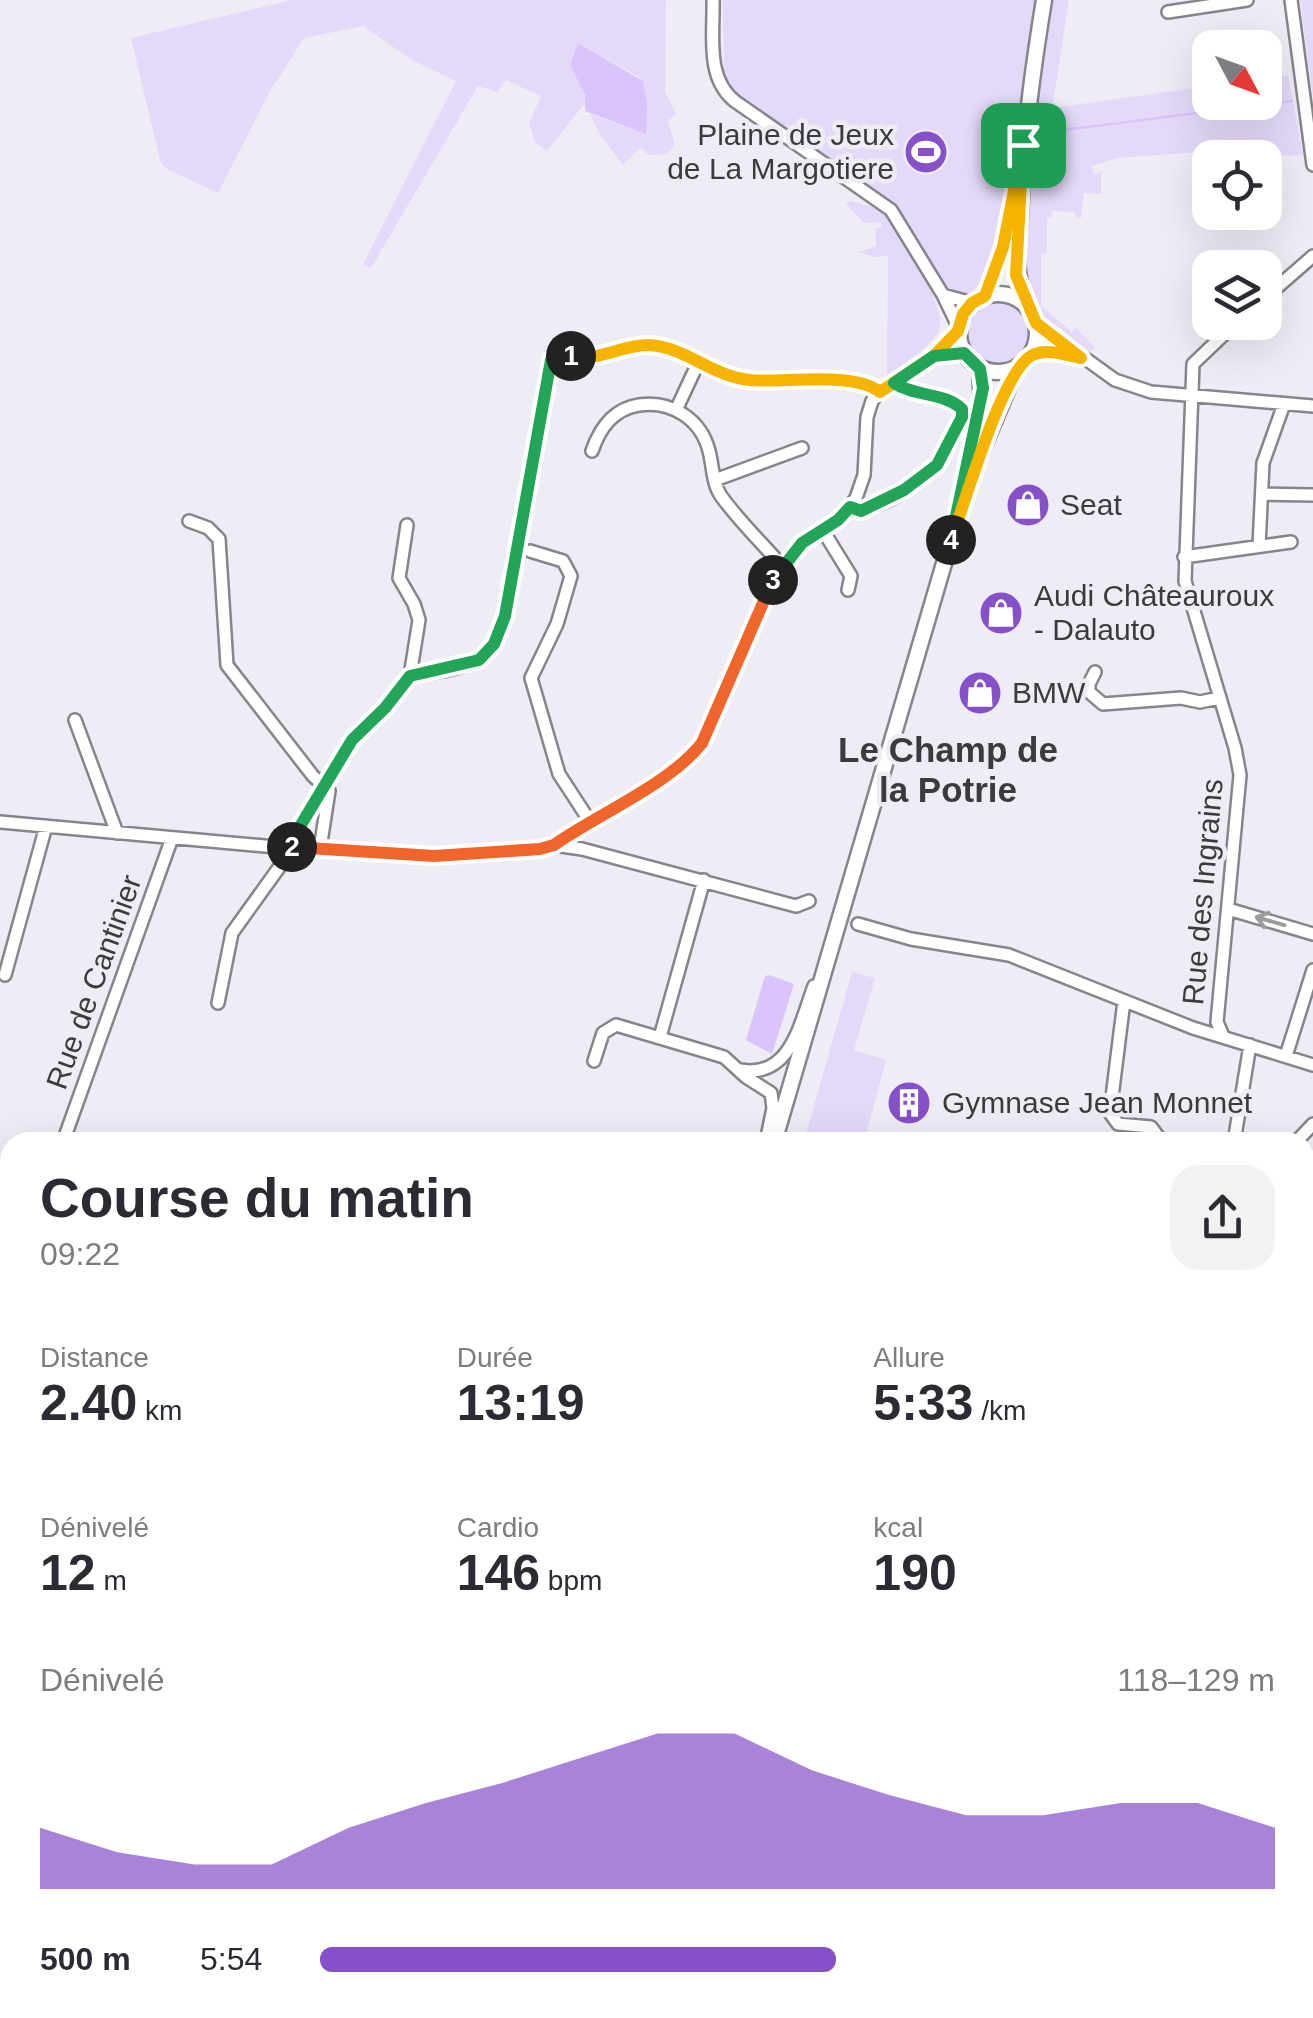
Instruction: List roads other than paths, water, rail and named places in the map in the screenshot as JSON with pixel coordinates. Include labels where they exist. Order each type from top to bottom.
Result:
[{"type":"main road","points":[[1017,367],[999,372],[980,369],[964,353],[958,330],[963,314],[978,300],[1003,247],[1023,145],[1044,0]]},
{"type":"main road","points":[[777,1132],[950,543],[979,455],[1017,367],[1031,354],[1037,339],[1036,323],[1016,275],[1023,145]]},
{"type":"main road","points":[[978,300],[1007,294],[1026,306]]},
{"type":"main road","points":[[950,543],[982,408],[980,369]]},
{"type":"street","points":[[0,822],[434,856],[540,849],[554,845],[673,771],[702,743],[782,566],[802,543],[850,507],[864,475],[867,416],[880,392],[934,356],[958,330],[943,295],[891,210],[721,88],[714,63],[714,0]]},
{"type":"street","points":[[1168,12],[1247,0]]},
{"type":"street","points":[[1291,0],[1313,165]]},
{"type":"street","points":[[1282,283],[1313,256]]},
{"type":"street","points":[[943,295],[978,300]]},
{"type":"street","points":[[1036,323],[1115,380],[1151,392],[1313,406]]},
{"type":"street","name":"Rue des Ingrains","points":[[1219,340],[1194,364],[1184,557],[1191,608],[1235,748],[1240,776],[1217,1022],[1223,1036]]},
{"type":"street","points":[[410,676],[479,660],[502,630],[553,355],[585,358],[628,348],[661,347],[735,378],[847,383],[880,392]]},
{"type":"street","points":[[1031,354],[1053,352],[1081,358]]},
{"type":"street","points":[[934,356],[964,353]]},
{"type":"street","points":[[677,408],[698,363]]},
{"type":"street","points":[[850,507],[857,511],[867,509],[915,483],[941,460],[962,417],[962,409],[950,400],[894,383]]},
{"type":"street","points":[[592,451],[599,431],[624,409],[651,404],[677,408],[702,432],[723,498],[782,566]]},
{"type":"street","points":[[1259,546],[1265,454],[1284,404]]},
{"type":"street","points":[[715,480],[802,448]]},
{"type":"street","points":[[1263,494],[1313,495]]},
{"type":"street","points":[[188,522],[208,528],[219,539],[226,664],[312,776],[329,791],[320,849]]},
{"type":"street","points":[[218,1003],[232,933],[288,855],[303,820],[352,740],[410,676],[419,620],[399,580],[407,525]]},
{"type":"street","points":[[822,529],[850,576],[848,590]]},
{"type":"street","points":[[1184,557],[1292,542]]},
{"type":"street","points":[[530,551],[563,561],[570,576],[557,624],[531,678],[558,774],[590,820]]},
{"type":"street","points":[[1094,672],[1089,692],[1103,704],[1220,698]]},
{"type":"street","points":[[76,720],[117,832]]},
{"type":"street","points":[[303,820],[310,817],[322,825]]},
{"type":"street","points":[[5,975],[46,826]]},
{"type":"street","points":[[578,828],[582,848]]},
{"type":"street","name":"Rue de Cantinier","points":[[66,1132],[172,838]]},
{"type":"street","points":[[554,845],[582,848],[796,906],[808,901]]},
{"type":"street","points":[[660,1037],[704,880]]},
{"type":"street","points":[[1228,909],[1313,934]]},
{"type":"street","points":[[858,924],[912,939],[1009,955],[1124,1001],[1313,1065]]},
{"type":"street","points":[[740,1070],[764,1070],[786,1055],[834,941]]},
{"type":"street","points":[[1286,1056],[1313,970]]},
{"type":"street","points":[[1124,1001],[1110,1114],[1118,1124],[1151,1127],[1155,1132]]},
{"type":"street","points":[[594,1061],[603,1033],[611,1026],[724,1056],[771,1093],[773,1108],[768,1132]]},
{"type":"street","points":[[1236,1132],[1250,1045]]},
{"type":"waterway","points":[[1040,133],[1292,101]]},
{"type":"place","name":"Plaine de Jeux de La Margotiere","points":[[926,152]]},
{"type":"place","name":"Seat","points":[[1028,505]]},
{"type":"place","name":"Audi Châteauroux - Dalauto","points":[[1001,613]]},
{"type":"place","name":"BMW","points":[[980,693]]},
{"type":"place","name":"Gymnase Jean Monnet","points":[[909,1103]]},
{"type":"district","name":"Le Champ de la Potrie","points":[[948,770]]}]
